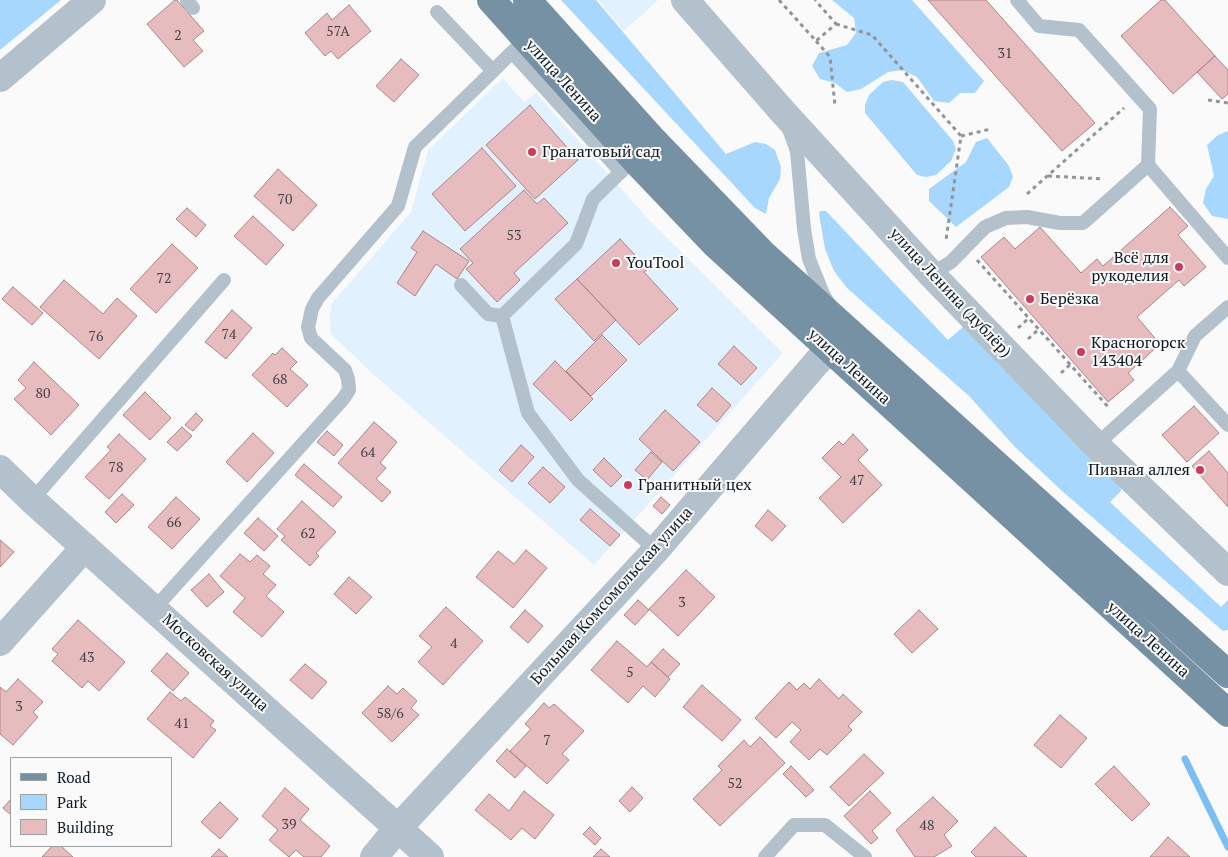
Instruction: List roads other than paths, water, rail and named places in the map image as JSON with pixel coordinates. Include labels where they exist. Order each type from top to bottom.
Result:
[{"type":"main road","name":"улица Ленина","points":[[491,0],[519,46],[627,166],[716,245],[839,341],[1224,662]]},
{"type":"main road","name":"улица Ленина","points":[[528,0],[654,141],[764,255],[839,341],[1228,713]]},
{"type":"street","points":[[0,78],[92,0]]},
{"type":"street","name":"улица Ленина (дублёр)","points":[[686,0],[783,112],[931,274],[1096,446],[1228,572]]},
{"type":"street","name":"Большая Комсомольская улица","points":[[374,857],[398,828],[656,550],[839,341]]},
{"type":"street","name":"Московская улица","points":[[0,469],[32,500],[155,608],[430,857]]},
{"type":"street","points":[[0,642],[85,547]]},
{"type":"lane","points":[[1017,0],[1039,26],[1079,30],[1150,109],[1148,165],[1228,258]]},
{"type":"lane","points":[[437,12],[493,71]]},
{"type":"lane","points":[[155,608],[343,399],[348,390],[348,379],[345,370],[311,338],[308,327],[312,309],[318,298],[398,206],[415,147],[519,46]]},
{"type":"lane","points":[[783,112],[797,151],[804,229],[809,259],[839,341]]},
{"type":"lane","points":[[931,274],[951,262],[985,227],[1006,218],[1027,217],[1060,224],[1083,223],[1148,165]]},
{"type":"lane","points":[[502,316],[576,244],[593,199],[627,166]]},
{"type":"lane","points":[[32,500],[224,280]]},
{"type":"lane","points":[[461,285],[488,314],[502,316]]},
{"type":"lane","points":[[1096,446],[1178,371],[1195,336],[1228,307]]},
{"type":"lane","points":[[502,316],[528,413],[578,480],[656,550]]},
{"type":"lane","points":[[1178,371],[1228,425]]},
{"type":"lane","points":[[765,857],[794,825],[825,824],[865,857]]},
{"type":"waterway","points":[[1185,759],[1228,847]]},
{"type":"place","name":"Гранатовый сад","points":[[532,152]]},
{"type":"place","name":"YouTool","points":[[616,263]]},
{"type":"place","name":"Всё для рукоделия","points":[[1179,267]]},
{"type":"place","name":"Берёзка","points":[[1030,299]]},
{"type":"place","name":"Красногорск 143404","points":[[1081,352]]},
{"type":"place","name":"Пивная аллея","points":[[1200,470]]},
{"type":"place","name":"Гранитный цех","points":[[628,485]]}]
